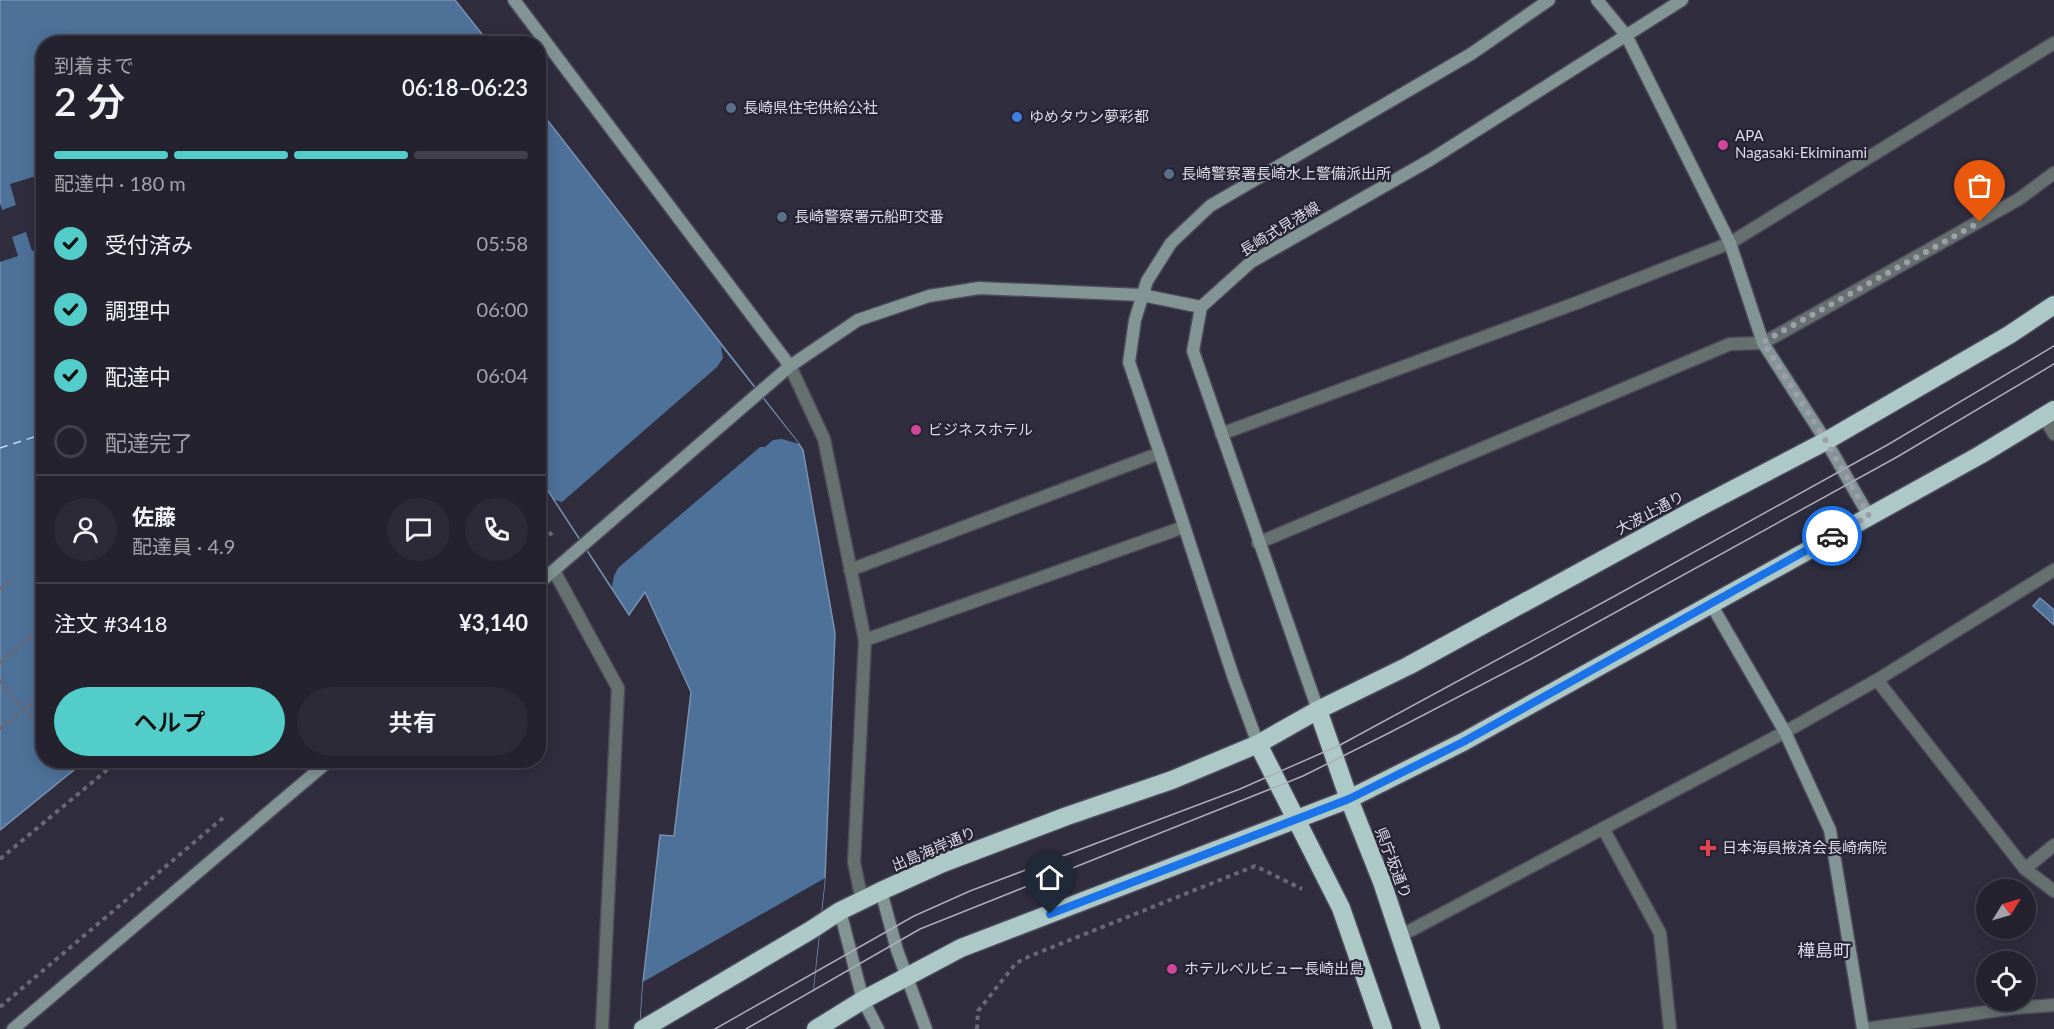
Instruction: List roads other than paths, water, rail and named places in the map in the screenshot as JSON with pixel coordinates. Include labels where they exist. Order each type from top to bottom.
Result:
[{"type":"highway","name":"大波止通り","points":[[1258,744],[1826,441],[2009,335],[2054,305]]},
{"type":"highway","points":[[816,1029],[863,1000],[961,948],[1349,799],[1463,742],[1980,455],[2049,414]]},
{"type":"highway","name":"県庁坂通り","points":[[1318,710],[1349,799],[1382,882],[1431,1029]]},
{"type":"highway","points":[[1258,744],[1341,908],[1383,1029]]},
{"type":"highway","name":"出島海岸通り","points":[[644,1029],[840,911],[881,891],[943,863],[1067,816],[1172,780],[1258,744]]},
{"type":"street","points":[[514,0],[541,36]]},
{"type":"street","points":[[1258,744],[1235,683],[1129,362],[1135,320],[1147,281],[1171,243],[1210,206],[1471,54],[1550,0]]},
{"type":"street","points":[[1597,0],[1626,35],[1730,243],[1763,342],[1826,441],[1869,516]]},
{"type":"street","name":"長崎式見港線","points":[[1201,307],[1251,262],[1441,154],[1682,0]]},
{"type":"street","points":[[546,42],[790,366],[824,439],[864,640],[854,862],[862,901]]},
{"type":"street","points":[[1221,434],[1579,302],[1730,243],[2054,43]]},
{"type":"street","points":[[1258,543],[1730,344],[1763,342],[2019,200],[2054,173]]},
{"type":"street","points":[[546,578],[790,366],[858,320],[929,296],[979,288],[1142,295],[1201,307],[1192,351],[1318,710]]},
{"type":"street","points":[[2049,414],[2054,434]]},
{"type":"street","points":[[850,570],[1160,453]]},
{"type":"street","points":[[864,640],[1184,527]]},
{"type":"street","points":[[1400,936],[1785,732],[1877,680],[2054,570]]},
{"type":"street","points":[[554,571],[618,688],[602,1029]]},
{"type":"street","points":[[1711,604],[1785,732],[1830,830],[1864,1029],[2015,1008],[2054,1005]]},
{"type":"street","points":[[1877,680],[2025,869],[2054,891]]},
{"type":"street","points":[[14,1029],[321,768]]},
{"type":"street","points":[[1603,828],[1659,933],[1670,1029]]},
{"type":"street","points":[[2025,869],[2054,845]]},
{"type":"street","points":[[881,891],[906,978],[926,1029]]},
{"type":"street","points":[[840,911],[863,1000],[878,1029]]},
{"type":"water","points":[[0,0],[455,0],[483,36],[36,36],[36,768],[76,768],[0,830]]},
{"type":"water","points":[[546,118],[803,450],[835,633],[825,878],[813,991],[640,1029],[643,982],[660,835],[674,836],[691,692],[645,592],[629,615],[546,488]]},
{"type":"water","points":[[2040,598],[2054,610],[2054,625],[2033,606]]},
{"type":"tram line","points":[[715,1029],[914,916],[970,891],[1240,789],[1340,745],[1889,444],[2054,346]]},
{"type":"tram line","points":[[746,1029],[920,929],[1303,776],[1387,734],[1529,660],[1897,457],[2054,364]]},
{"type":"place","name":"長崎県住宅供給公社","points":[[731,108]]},
{"type":"place","name":"ゆめタウン夢彩都","points":[[1017,117]]},
{"type":"place","name":"APA Nagasaki-Ekiminami","points":[[1723,145]]},
{"type":"place","name":"長崎警察署長崎水上警備派出所","points":[[1169,174]]},
{"type":"place","name":"長崎警察署元船町交番","points":[[782,217]]},
{"type":"place","name":"ビジネスホテル","points":[[916,430]]},
{"type":"place","name":"日本海員掖済会長崎病院","points":[[1708,848]]},
{"type":"place","name":"ホテルベルビュー長崎出島","points":[[1172,969]]},
{"type":"district","name":"樺島町","points":[[1824,951]]}]
